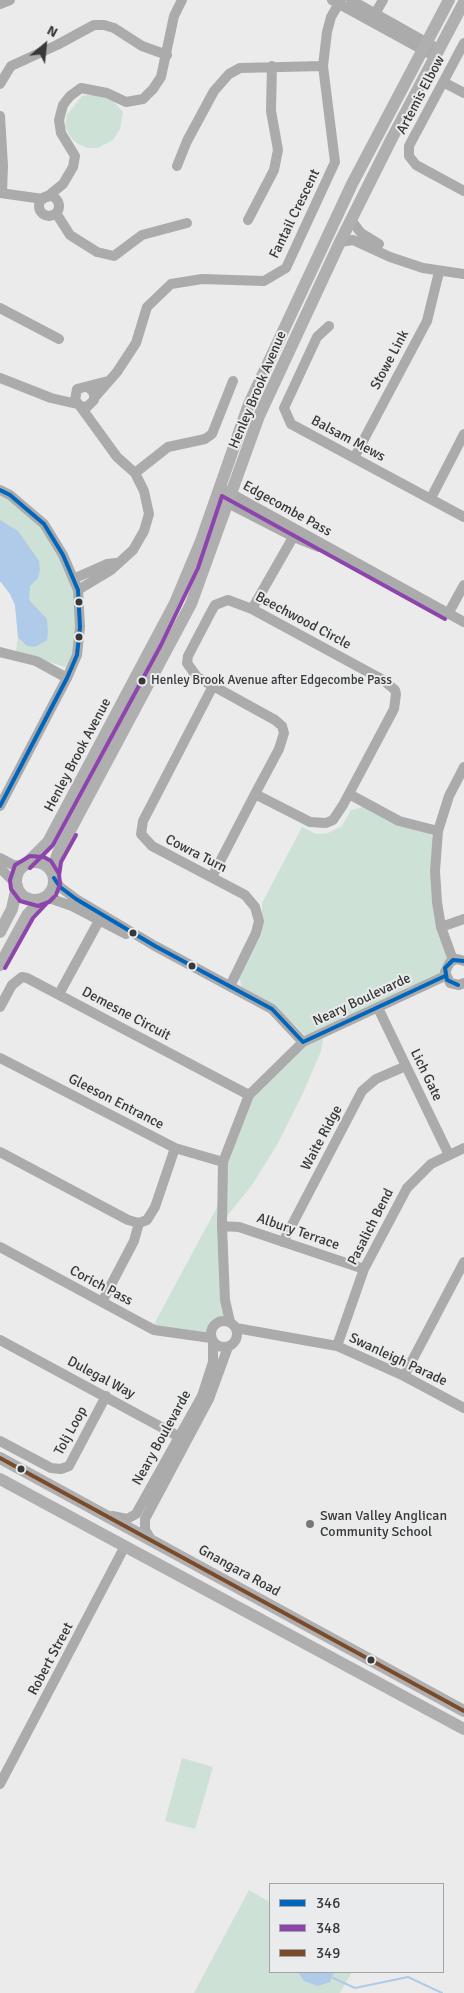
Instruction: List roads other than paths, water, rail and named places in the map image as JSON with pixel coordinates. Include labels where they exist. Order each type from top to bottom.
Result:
[{"type":"main road","name":"Henley Brook Avenue","points":[[24,865],[48,842],[156,642],[192,565],[250,404],[352,184],[449,0]]},
{"type":"main road","name":"Henley Brook Avenue","points":[[53,876],[58,853],[191,604],[231,498],[259,416],[340,242],[464,2]]},
{"type":"main road","points":[[0,932],[12,909],[18,873],[24,865],[36,862],[42,863],[53,876],[52,888],[28,914],[0,965]]},
{"type":"main road","points":[[17,885],[24,896],[30,899],[44,898]]},
{"type":"main road","name":"Gnangara Road","points":[[0,1458],[464,1711]]},
{"type":"main road","points":[[0,1480],[464,1729]]},
{"type":"street","points":[[0,4],[10,0]]},
{"type":"street","points":[[55,211],[62,184],[73,166],[75,156],[61,133],[59,120],[63,105],[70,96],[81,88],[94,89],[126,102],[135,102],[143,99],[161,77],[174,16],[182,0]]},
{"type":"street","points":[[351,0],[373,17]]},
{"type":"street","points":[[373,17],[383,0]]},
{"type":"street","points":[[337,2],[373,17],[438,53]]},
{"type":"street","name":"Fantail Crescent","points":[[94,400],[117,372],[136,343],[147,307],[171,284],[202,279],[264,281],[286,268],[335,162],[323,66],[327,32],[337,2]]},
{"type":"street","points":[[0,84],[11,66],[94,25],[114,28],[142,46],[167,55]]},
{"type":"street","name":"Artemis Elbow","points":[[464,43],[409,146],[410,156],[416,165],[464,191]]},
{"type":"street","points":[[248,220],[274,170],[278,150],[271,111],[272,66]]},
{"type":"street","points":[[177,166],[182,152],[214,91],[222,81],[240,68],[323,66]]},
{"type":"street","points":[[443,82],[464,93]]},
{"type":"street","points":[[0,116],[3,166],[1,193],[43,200],[54,198],[55,211],[70,236],[98,252],[114,256],[142,235],[187,223]]},
{"type":"street","points":[[170,156],[182,152]]},
{"type":"street","points":[[55,211],[41,212],[43,200],[62,184]]},
{"type":"street","points":[[351,220],[361,233],[405,261]]},
{"type":"street","points":[[340,242],[353,240],[390,257],[440,272],[464,274]]},
{"type":"street","name":"Stowe Link","points":[[354,458],[427,321],[440,272]]},
{"type":"street","points":[[0,308],[60,339]]},
{"type":"street","name":"Balsam Mews","points":[[329,326],[317,337],[284,408],[291,424],[464,517]]},
{"type":"street","points":[[0,378],[51,398],[78,405],[87,407],[94,400]]},
{"type":"street","points":[[51,398],[75,392],[80,387],[88,387],[108,381]]},
{"type":"street","points":[[135,473],[168,447],[205,439],[212,434],[233,381]]},
{"type":"street","points":[[88,387],[94,393],[95,426]]},
{"type":"street","points":[[75,392],[74,396],[78,405],[117,457],[135,473],[144,491],[149,514],[144,531],[133,550],[116,563],[111,570],[78,590]]},
{"type":"street","points":[[431,498],[464,434]]},
{"type":"street","points":[[0,490],[10,495],[44,524],[63,555],[78,590],[80,627],[77,656],[0,806]]},
{"type":"street","name":"Edgecombe Pass","points":[[217,492],[341,555],[464,622]]},
{"type":"street","points":[[252,609],[296,533]]},
{"type":"street","points":[[73,579],[107,564],[116,563]]},
{"type":"street","points":[[448,614],[464,585]]},
{"type":"street","name":"Beechwood Circle","points":[[212,877],[255,794],[283,740],[284,733],[282,726],[264,713],[197,677],[190,670],[187,663],[188,656],[216,605],[228,600],[252,609],[383,680],[395,690],[396,700],[394,708],[349,794],[333,820],[320,823],[310,822],[255,794]]},
{"type":"street","points":[[0,652],[36,661],[67,678]]},
{"type":"street","name":"Cowra Turn","points":[[213,686],[141,829],[147,843],[245,895],[255,907],[259,921],[256,933],[230,986]]},
{"type":"street","points":[[453,960],[441,927],[435,872],[438,831],[449,796],[464,767]]},
{"type":"street","points":[[349,794],[399,822],[438,831]]},
{"type":"street","points":[[0,858],[13,865],[24,865]]},
{"type":"street","points":[[0,868],[17,885]]},
{"type":"street","points":[[53,876],[60,887],[100,917]]},
{"type":"street","points":[[44,898],[100,917],[272,1008],[304,1042]]},
{"type":"street","points":[[59,994],[100,917]]},
{"type":"street","points":[[441,927],[464,919]]},
{"type":"street","points":[[453,960],[464,961]]},
{"type":"street","points":[[453,960],[445,968],[445,976],[454,985],[464,984]]},
{"type":"street","name":"Neary Boulevarde","points":[[233,1325],[225,1300],[222,1226],[223,1162],[249,1095],[304,1042],[445,976]]},
{"type":"street","name":"Demesne Circuit","points":[[0,1007],[12,986],[22,978],[31,980],[249,1095]]},
{"type":"street","name":"Lich Gate","points":[[378,1008],[449,1155]]},
{"type":"street","name":"Gleeson Entrance","points":[[0,1058],[175,1148],[223,1162]]},
{"type":"street","name":"Waite Ridge","points":[[283,1242],[362,1091],[376,1079],[406,1066]]},
{"type":"street","points":[[0,1152],[128,1220],[139,1223],[147,1220],[155,1208],[175,1148]]},
{"type":"street","name":"Pasalich Bend","points":[[337,1346],[364,1269],[407,1188],[431,1164],[464,1148]]},
{"type":"street","points":[[102,1302],[134,1241],[139,1223]]},
{"type":"street","name":"Albury Terrace","points":[[222,1226],[239,1227],[364,1269]]},
{"type":"street","name":"Corich Pass","points":[[0,1247],[154,1330],[193,1334],[213,1333]]},
{"type":"street","points":[[404,1376],[464,1262]]},
{"type":"street","name":"Neary Boulevarde","points":[[153,1541],[144,1530],[145,1519],[184,1440],[202,1396],[213,1362],[213,1333],[225,1300]]},
{"type":"street","points":[[224,1320],[233,1325],[237,1335],[231,1344],[220,1347],[213,1333],[224,1320]]},
{"type":"street","name":"Swanleigh Parade","points":[[233,1325],[258,1333],[337,1346],[404,1376],[464,1408]]},
{"type":"street","name":"Swanleigh Parade","points":[[231,1344],[258,1333]]},
{"type":"street","name":"Dulegal Way","points":[[0,1340],[184,1440]]},
{"type":"street","name":"Neary Boulevarde","points":[[106,1515],[127,1519],[136,1514],[209,1399],[231,1344]]},
{"type":"street","name":"Tolj Loop","points":[[0,1441],[51,1468],[62,1469],[69,1466],[106,1396]]},
{"type":"street","name":"Robert Street","points":[[0,1784],[125,1546]]},
{"type":"water","points":[[0,520],[18,531],[39,561],[40,570],[38,578],[30,586],[29,600],[47,619],[48,632],[47,640],[35,647],[27,646],[18,637],[15,605],[10,594],[0,581]]},
{"type":"water","points":[[299,1973],[334,1973],[330,1982],[318,1986],[304,1981]]},
{"type":"waterway","points":[[333,1978],[355,1988],[408,1977],[442,1993]]},
{"type":"place","name":"Henley Brook Avenue after Edgecombe Pass","points":[[142,681]]},
{"type":"place","name":"Swan Valley Anglican Community School","points":[[310,1524]]}]
